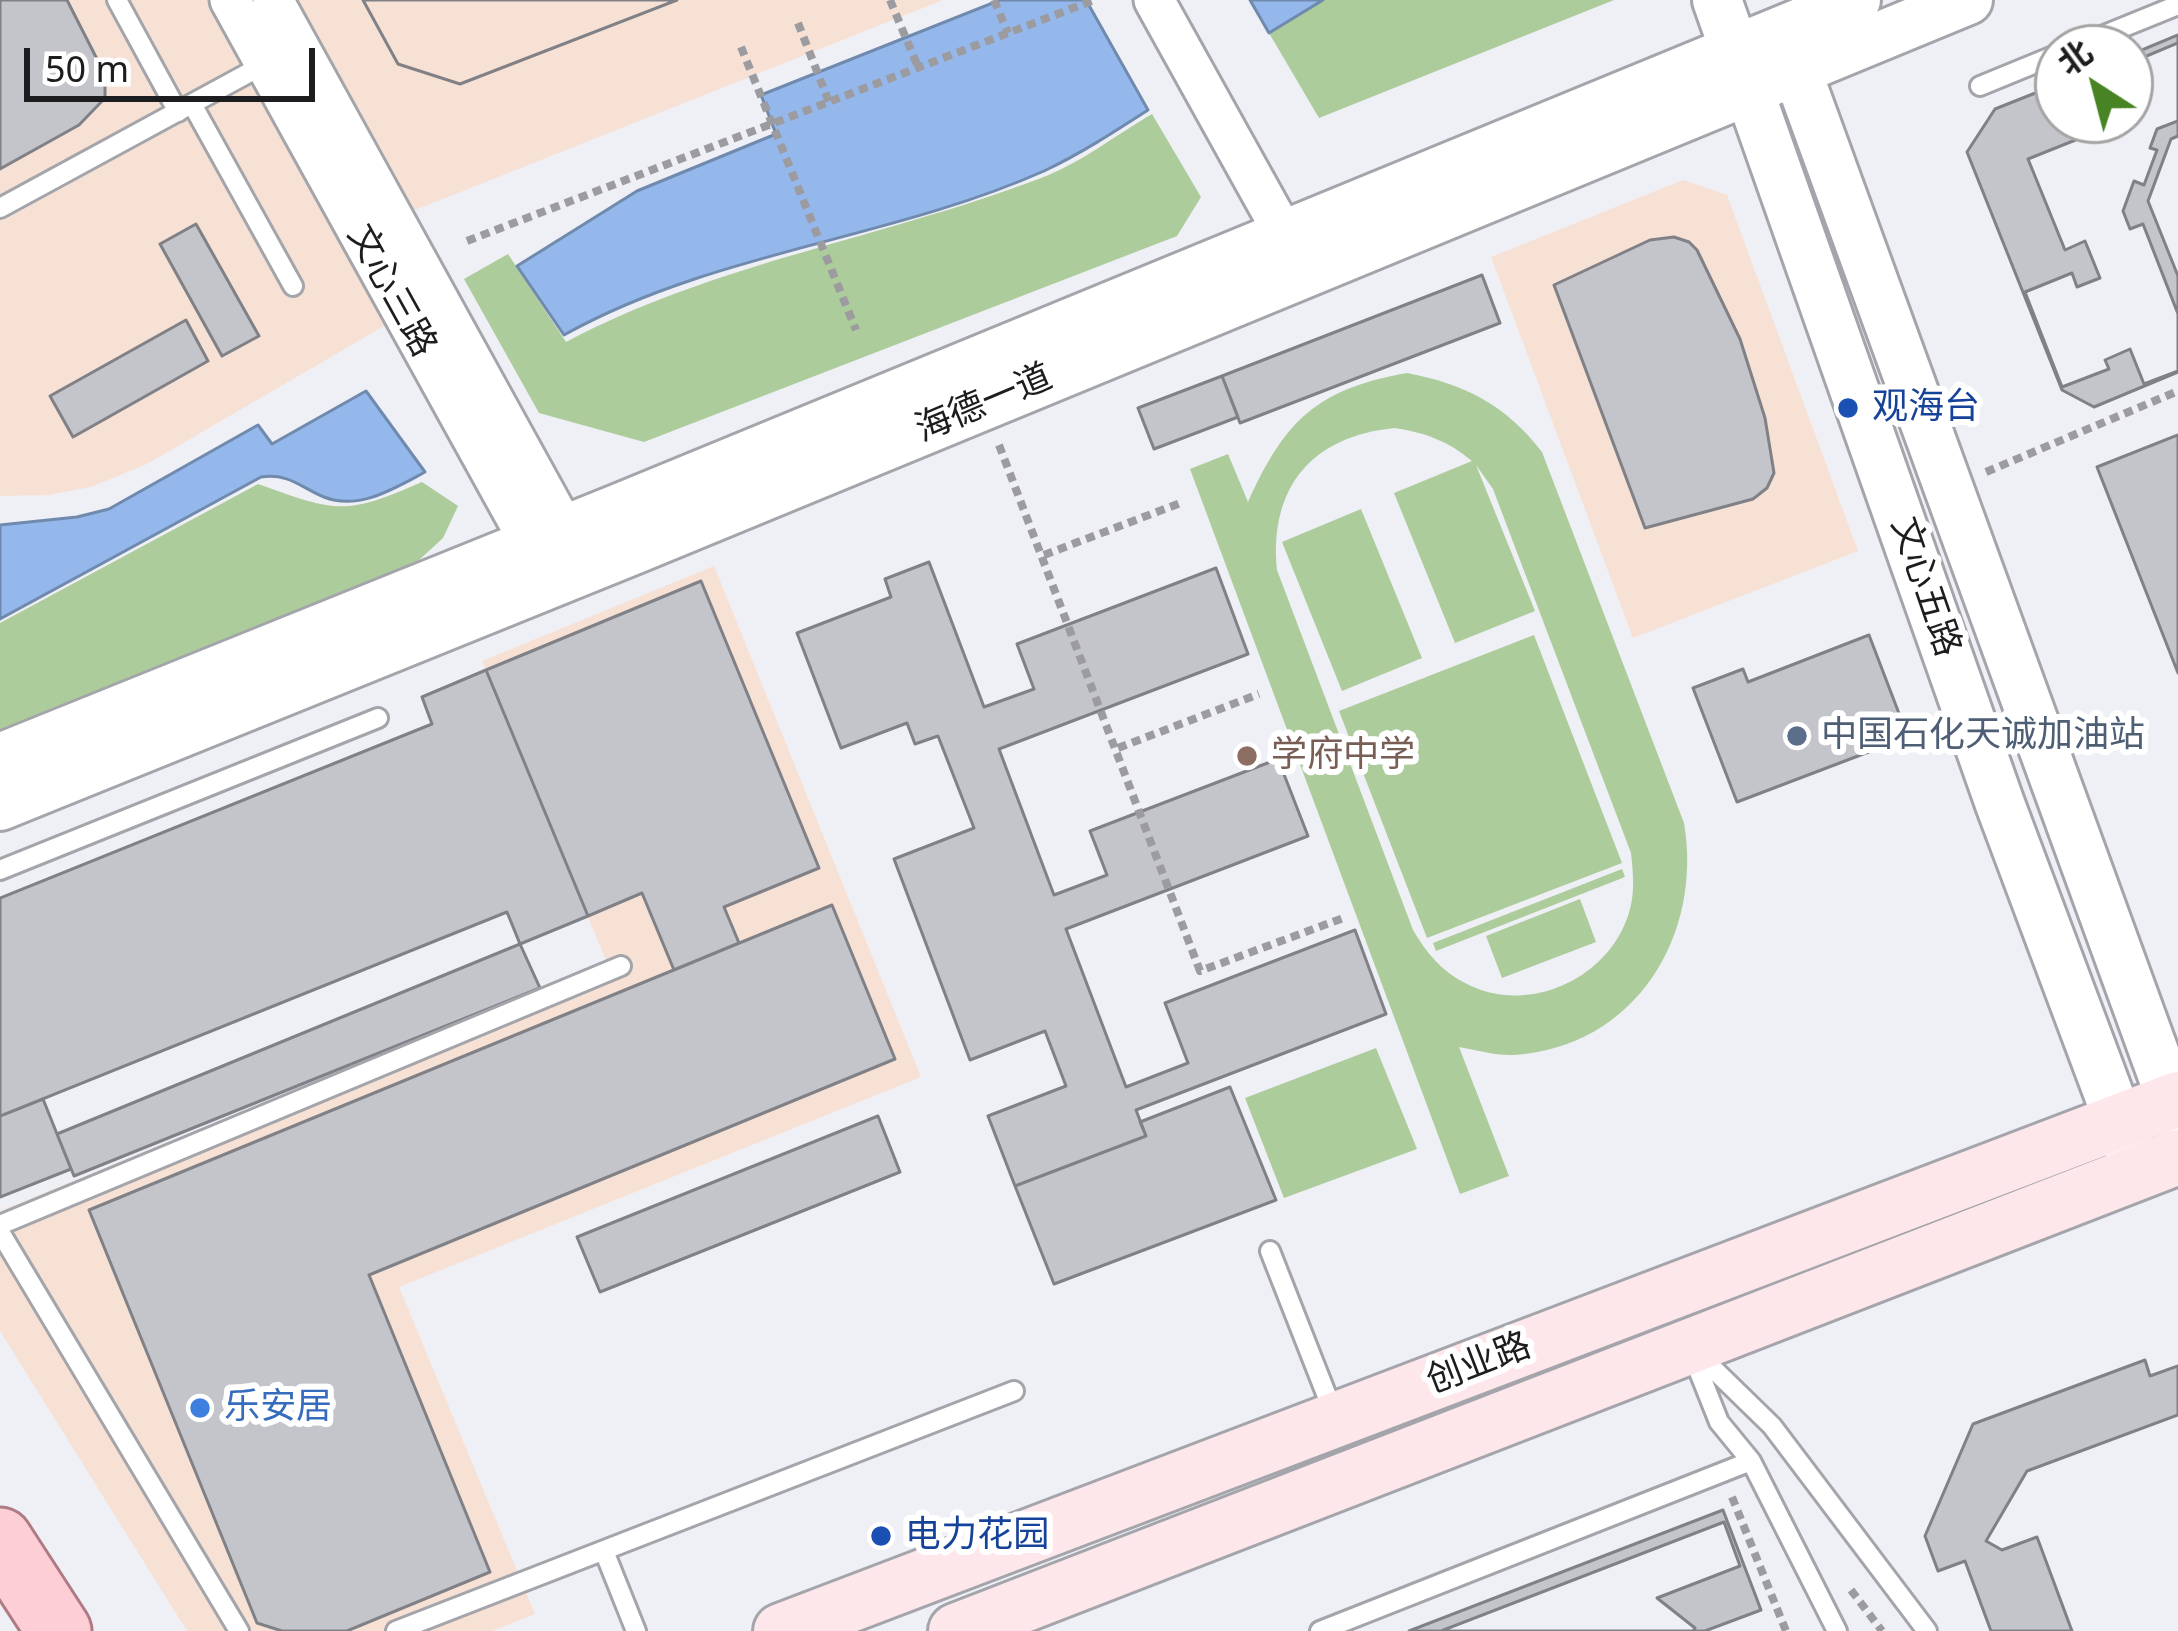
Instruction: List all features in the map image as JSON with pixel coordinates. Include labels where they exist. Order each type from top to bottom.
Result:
[{"type":"main road","name":"创业路","points":[[781,1631],[2118,1120],[2176,1106]]},
{"type":"main road","name":"创业路","points":[[956,1631],[2158,1165]]},
{"type":"main road","points":[[4,1541],[59,1630]]},
{"type":"street","name":"文心三路","points":[[230,0],[559,556]]},
{"type":"street","name":"文心三路","points":[[273,0],[559,556]]},
{"type":"street","points":[[1154,0],[1294,252]]},
{"type":"street","name":"文心五路","points":[[1718,0],[2000,804],[2118,1120],[2158,1165]]},
{"type":"street","name":"海德一道","points":[[0,806],[559,556],[1743,68],[1783,33],[1856,0]]},
{"type":"street","name":"海德一道","points":[[1783,33],[1967,0]]},
{"type":"street","name":"文心五路","points":[[1783,33],[2176,1106]]},
{"type":"street","name":"海德一道","points":[[0,758],[559,556]]},
{"type":"lane","points":[[117,0],[293,286]]},
{"type":"lane","points":[[2131,24],[2178,5]]},
{"type":"lane","points":[[0,208],[266,64]]},
{"type":"lane","points":[[1980,86],[2034,64]]},
{"type":"lane","points":[[0,870],[378,718]]},
{"type":"lane","points":[[239,1631],[0,1229],[621,966]]},
{"type":"lane","points":[[1270,1251],[1336,1419]]},
{"type":"lane","points":[[1688,1344],[1719,1422],[1751,1461],[1837,1631]]},
{"type":"lane","points":[[1688,1344],[1772,1426],[1927,1631]]},
{"type":"lane","points":[[396,1631],[1014,1391]]},
{"type":"lane","points":[[1320,1631],[1751,1461]]},
{"type":"lane","points":[[604,1551],[636,1631]]},
{"type":"path","points":[[890,0],[918,68]]},
{"type":"path","points":[[994,1],[1007,33]]},
{"type":"path","points":[[466,241],[1090,1]]},
{"type":"path","points":[[798,23],[829,102]]},
{"type":"path","points":[[741,46],[856,330]]},
{"type":"path","points":[[1948,488],[2178,391]]},
{"type":"path","points":[[994,434],[1200,971],[1346,917]]},
{"type":"path","points":[[1044,555],[1184,502]]},
{"type":"path","points":[[1118,748],[1258,694]]},
{"type":"path","points":[[1723,1474],[1786,1631]]},
{"type":"shaded area","points":[[0,0],[943,0],[380,224],[422,304],[147,464],[91,487],[48,495],[0,496]]},
{"type":"shaded area","points":[[1683,180],[1727,195],[1858,551],[1633,638],[1491,257]]},
{"type":"shaded area","points":[[714,566],[921,1077],[399,1287],[535,1614],[492,1631],[187,1631],[0,1331],[0,1211],[607,963],[482,661]]},
{"type":"green space","points":[[1323,0],[1614,0],[1319,118],[1269,33]]},
{"type":"green space","points":[[1152,114],[1201,197],[1177,236],[644,442],[539,413],[464,279],[508,254],[566,342],[681,291],[1041,178]]},
{"type":"green space","points":[[1407,373],[1466,390],[1514,421],[1542,452],[1684,823],[1683,905],[1671,944],[1652,978],[1626,1008],[1595,1031],[1557,1047],[1507,1055],[1459,1047],[1509,1176],[1460,1194],[1190,469],[1228,454],[1248,502],[1276,450],[1307,413],[1326,399]],"holes":[[[1395,428],[1427,435],[1472,461],[1394,493],[1455,643],[1535,611],[1476,465],[1493,489],[1631,853],[1633,895],[1620,933],[1586,972],[1540,993],[1489,992],[1465,983],[1441,967],[1413,930],[1277,570],[1280,514],[1302,471],[1340,442]]]},
{"type":"green space","points":[[422,482],[458,506],[443,538],[405,573],[0,736],[0,623],[258,484],[340,506],[375,501]]},
{"type":"green space","points":[[1361,509],[1422,658],[1342,691],[1282,542]]},
{"type":"green space","points":[[1534,635],[1622,863],[1427,938],[1339,711]]},
{"type":"green space","points":[[1622,869],[1625,877],[1436,951],[1433,943]]},
{"type":"green space","points":[[1580,899],[1596,942],[1502,978],[1486,936]]},
{"type":"green space","points":[[1376,1048],[1417,1149],[1284,1198],[1245,1098]]},
{"type":"water","points":[[1000,0],[1086,0],[1148,110],[1044,171],[985,194],[680,284],[564,335],[517,266],[637,191],[776,134],[761,95]]},
{"type":"water","points":[[1250,0],[1323,0],[1269,33]]},
{"type":"water","points":[[366,391],[425,472],[376,496],[350,501],[324,497],[287,479],[261,477],[0,619],[0,525],[109,509],[258,425],[272,444]]},
{"type":"building","points":[[0,0],[67,0],[98,61],[105,98],[79,125],[0,169]]},
{"type":"building","points":[[363,0],[677,0],[460,84],[398,64]]},
{"type":"building","points":[[363,0],[677,0],[460,84],[398,64]]},
{"type":"building","points":[[2178,35],[2178,136],[2171,139],[2148,201],[2178,276],[2178,372],[2094,407],[2062,390],[1967,152],[1995,109],[2034,94],[2034,144],[2154,144],[2154,45]]},
{"type":"building","points":[[2178,43],[2178,121],[2157,129],[2154,137],[2154,53]]},
{"type":"building","points":[[2066,144],[2151,144],[2150,148],[2157,150],[2144,185],[2134,181],[2123,211],[2130,229],[2143,224],[2178,314],[2178,371],[2144,384],[2130,349],[2105,360],[2109,369],[2062,387],[2025,292],[2072,273],[2077,287],[2100,278],[2085,241],[2065,250],[2028,159]]},
{"type":"building","points":[[196,224],[259,336],[222,356],[160,244]]},
{"type":"building","points":[[1674,237],[1697,250],[1740,339],[1765,418],[1774,473],[1767,488],[1753,499],[1645,528],[1554,285],[1650,240]]},
{"type":"building","points":[[1482,275],[1500,323],[1240,423],[1222,376]]},
{"type":"building","points":[[186,320],[208,361],[73,437],[50,396]]},
{"type":"building","points":[[1222,376],[1238,417],[1154,449],[1138,408]]},
{"type":"building","points":[[2178,435],[2178,673],[2097,467]]},
{"type":"building","points":[[929,562],[984,707],[1034,689],[1017,644],[1216,568],[1248,654],[999,749],[1054,895],[1107,875],[1090,831],[1278,759],[1308,836],[1066,929],[1126,1087],[1188,1063],[1165,1003],[1355,930],[1386,1014],[1136,1110],[1146,1136],[1015,1186],[988,1116],[1066,1086],[1045,1031],[970,1060],[894,859],[974,828],[938,736],[915,744],[907,723],[841,748],[797,633],[891,597],[885,579]]},
{"type":"building","points":[[701,581],[819,868],[724,907],[739,943],[674,970],[642,893],[588,916],[486,670]]},
{"type":"building","points":[[1869,635],[1908,737],[1737,802],[1693,688],[1743,669],[1748,682]]},
{"type":"building","points":[[486,670],[588,916],[520,944],[507,912],[0,1116],[0,898],[432,724],[422,697]]},
{"type":"building","points":[[832,905],[895,1059],[369,1275],[490,1572],[347,1631],[282,1631],[257,1623],[89,1210]]},
{"type":"building","points":[[520,944],[540,988],[74,1176],[57,1134]]},
{"type":"building","points":[[1230,1087],[1276,1200],[1054,1284],[1015,1186],[1146,1136],[1140,1122]]},
{"type":"building","points":[[43,1099],[71,1169],[0,1197],[0,1116]]},
{"type":"building","points":[[878,1116],[900,1172],[600,1292],[577,1237]]},
{"type":"building","points":[[2145,1360],[2150,1376],[2178,1366],[2178,1415],[2027,1471],[1986,1541],[2002,1550],[2037,1537],[2072,1631],[1991,1631],[1965,1561],[1938,1571],[1925,1536],[1973,1424]]},
{"type":"building","points":[[1723,1510],[1761,1610],[1705,1631],[1409,1631]]},
{"type":"building","points":[[1724,1522],[1740,1566],[1657,1598],[1693,1631],[1441,1631]]},
{"type":"place","name":"观海台","points":[[1848,408]]},
{"type":"place","name":"中国石化天诚加油站","points":[[1797,736]]},
{"type":"place","name":"学府中学","points":[[1247,756]]},
{"type":"place","name":"乐安居","points":[[200,1408]]},
{"type":"place","name":"电力花园","points":[[881,1536]]}]
